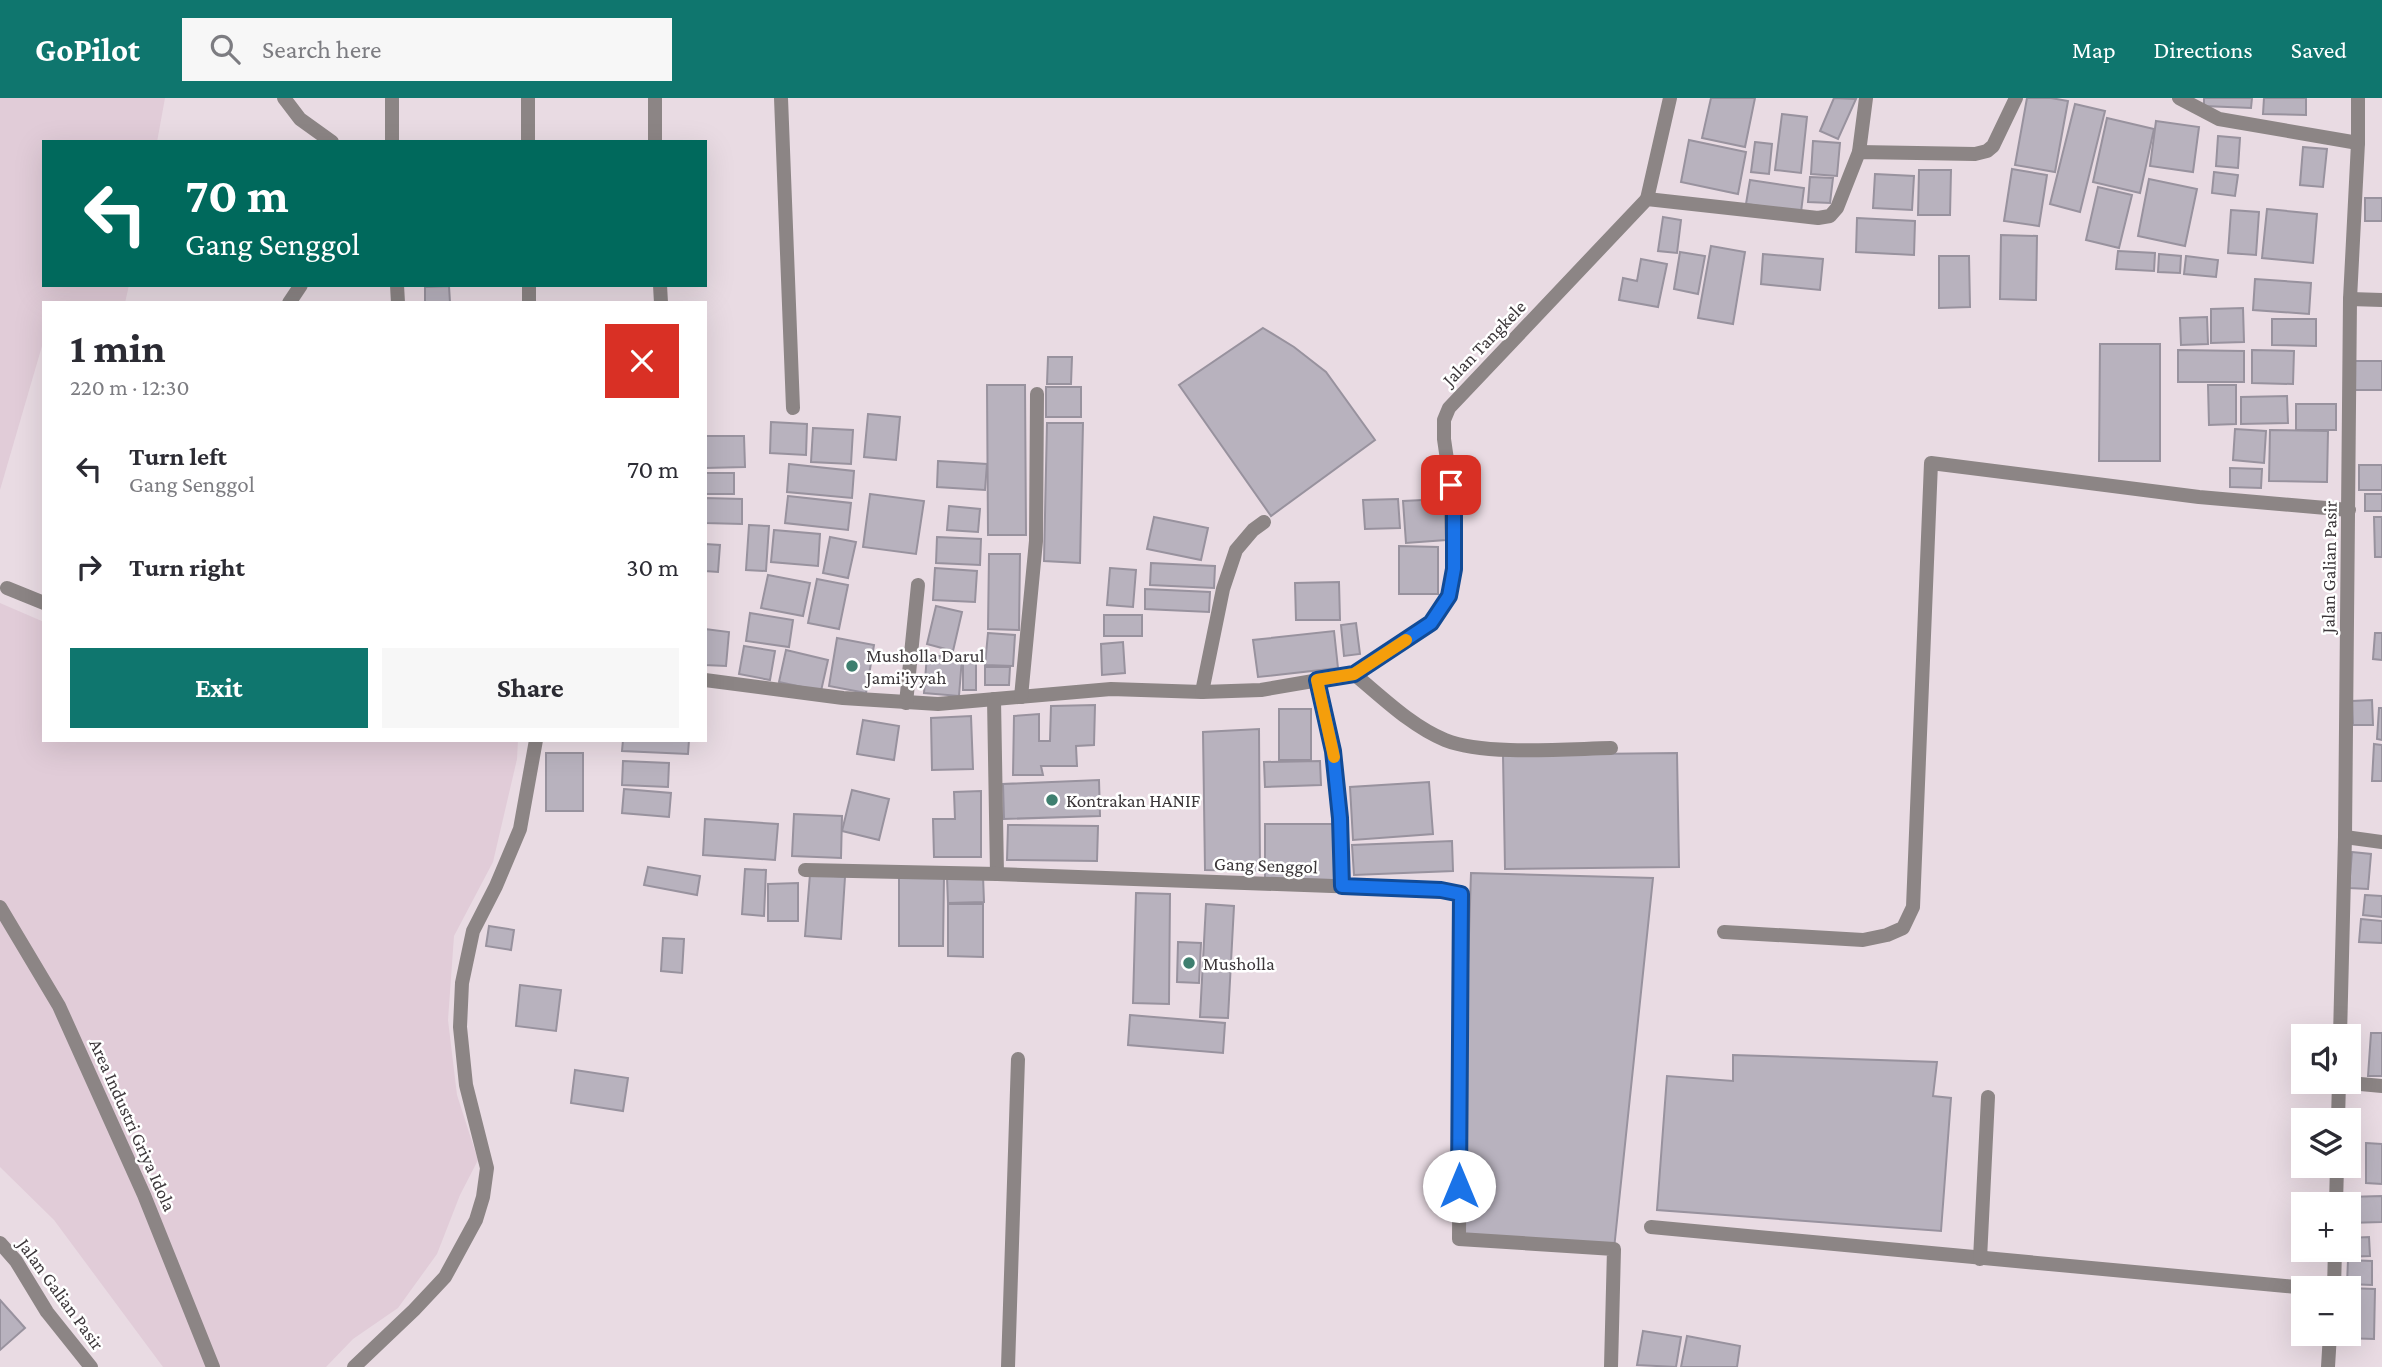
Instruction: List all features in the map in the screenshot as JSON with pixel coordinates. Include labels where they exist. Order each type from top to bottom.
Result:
[{"type":"street","points":[[284,98],[300,119],[329,140]]},
{"type":"street","points":[[392,98],[392,140]]},
{"type":"street","points":[[528,98],[528,140]]},
{"type":"street","points":[[655,98],[655,140]]},
{"type":"street","points":[[781,98],[793,408]]},
{"type":"street","points":[[1670,98],[1647,199],[1818,218],[1830,216],[1837,208],[1859,152],[1866,98]]},
{"type":"street","points":[[1859,152],[1975,154],[1987,151],[1993,146],[2016,98]]},
{"type":"street","points":[[2179,98],[2219,119],[2358,143]]},
{"type":"street","name":"Jalan Galian Pasir","points":[[2340,1024],[2345,837],[2350,299],[2358,98]]},
{"type":"street","name":"Jalan Tangkele","points":[[707,680],[843,698],[938,704],[1111,689],[1202,692],[1261,690],[1354,674],[1431,623],[1449,596],[1454,569],[1454,508],[1444,439],[1444,420],[1449,408],[1647,199]]},
{"type":"street","points":[[2350,299],[2382,300]]},
{"type":"street","points":[[1021,696],[1036,541],[1037,394]]},
{"type":"street","points":[[1724,932],[1863,940],[1903,928],[1913,907],[1931,463],[2199,497],[2349,510]]},
{"type":"street","points":[[1202,692],[1223,589],[1236,550],[1253,530],[1264,522]]},
{"type":"street","points":[[906,703],[918,586]]},
{"type":"street","points":[[7,588],[42,602]]},
{"type":"street","points":[[1354,674],[1393,707],[1446,740],[1489,749],[1611,748]]},
{"type":"street","points":[[1317,680],[1333,751],[1340,818],[1342,886]]},
{"type":"street","points":[[994,699],[997,874]]},
{"type":"street","points":[[354,1367],[445,1277],[476,1220],[483,1197],[487,1168],[466,1085],[460,1027],[462,983],[473,931],[520,829],[536,742]]},
{"type":"street","points":[[2345,837],[2382,842]]},
{"type":"street","name":"Gang Senggol","points":[[805,870],[1342,886],[1441,890],[1461,894],[1459,1239],[1614,1249],[1611,1367]]},
{"type":"street","name":"Area Industri Griya Idola","points":[[0,907],[60,1006],[145,1195],[213,1367]]},
{"type":"street","points":[[1009,1367],[1018,1059]]},
{"type":"street","points":[[2361,1084],[2382,1086]]},
{"type":"street","points":[[1980,1259],[1988,1097]]},
{"type":"street","points":[[1651,1227],[2291,1287]]},
{"type":"street","name":"Jalan Galian Pasir","points":[[0,1243],[16,1261],[47,1312],[91,1367]]},
{"type":"street","points":[[2328,1367],[2329,1346]]},
{"type":"shaded area","points":[[0,98],[165,98],[157,140],[42,140],[42,287],[129,287],[125,301],[42,301],[42,346],[0,490]]},
{"type":"shaded area","points":[[0,603],[42,621],[42,742],[518,742],[517,759],[493,862],[454,936],[448,1020],[457,1095],[478,1160],[460,1195],[437,1254],[398,1308],[353,1339],[326,1367],[163,1367],[54,1220],[0,1167]]},
{"type":"building","points":[[1711,98],[1755,98],[1745,147],[1702,138]]},
{"type":"building","points":[[1834,98],[1856,99],[1838,139],[1820,131]]},
{"type":"building","points":[[2027,98],[2068,101],[2055,172],[2015,165]]},
{"type":"building","points":[[2204,98],[2252,98],[2251,108],[2204,106]]},
{"type":"building","points":[[2264,98],[2306,98],[2306,115],[2263,114]]},
{"type":"building","points":[[2075,104],[2105,111],[2080,212],[2050,204]]},
{"type":"building","points":[[1782,114],[1807,117],[1801,173],[1775,170]]},
{"type":"building","points":[[2107,118],[2154,129],[2140,193],[2093,182]]},
{"type":"building","points":[[2156,121],[2199,127],[2193,172],[2150,166]]},
{"type":"building","points":[[2218,136],[2240,138],[2238,168],[2216,166]]},
{"type":"building","points":[[1689,140],[1746,152],[1738,194],[1681,182]]},
{"type":"building","points":[[1813,141],[1840,143],[1837,176],[1811,174]]},
{"type":"building","points":[[1755,142],[1772,144],[1769,174],[1751,172]]},
{"type":"building","points":[[2303,147],[2327,149],[2323,187],[2300,185]]},
{"type":"building","points":[[2012,169],[2047,175],[2039,226],[2004,221]]},
{"type":"building","points":[[1919,170],[1951,170],[1950,215],[1918,215]]},
{"type":"building","points":[[2214,172],[2238,175],[2235,196],[2212,193]]},
{"type":"building","points":[[1875,174],[1914,176],[1912,210],[1873,208]]},
{"type":"building","points":[[1810,177],[1833,178],[1830,203],[1808,202]]},
{"type":"building","points":[[2149,179],[2197,189],[2185,246],[2138,236]]},
{"type":"building","points":[[1750,180],[1804,188],[1801,212],[1746,204]]},
{"type":"building","points":[[2098,187],[2132,195],[2119,248],[2086,240]]},
{"type":"building","points":[[2365,198],[2382,198],[2382,221],[2365,221]]},
{"type":"building","points":[[2267,209],[2317,214],[2313,263],[2262,258]]},
{"type":"building","points":[[2231,210],[2259,212],[2256,255],[2228,253]]},
{"type":"building","points":[[1663,217],[1681,220],[1677,253],[1658,251]]},
{"type":"building","points":[[1857,218],[1915,221],[1914,255],[1856,252]]},
{"type":"building","points":[[2001,235],[2037,236],[2036,300],[2000,299]]},
{"type":"building","points":[[1711,246],[1745,252],[1733,324],[1698,318]]},
{"type":"building","points":[[2118,251],[2155,253],[2154,271],[2116,269]]},
{"type":"building","points":[[1680,252],[1705,256],[1698,294],[1674,289]]},
{"type":"building","points":[[1763,254],[1823,259],[1820,290],[1761,284]]},
{"type":"building","points":[[2159,254],[2181,256],[2180,273],[2158,272]]},
{"type":"building","points":[[1939,256],[1969,256],[1970,307],[1939,308]]},
{"type":"building","points":[[2186,256],[2218,260],[2216,277],[2184,274]]},
{"type":"building","points":[[1641,259],[1667,264],[1658,307],[1619,300],[1623,278],[1637,281]]},
{"type":"building","points":[[2255,279],[2311,283],[2309,314],[2253,310]]},
{"type":"building","points":[[425,287],[449,287],[450,301],[425,301]]},
{"type":"building","points":[[2243,308],[2244,342],[2211,343],[2211,309]]},
{"type":"building","points":[[2207,317],[2208,344],[2181,345],[2180,318]]},
{"type":"building","points":[[2272,319],[2316,319],[2316,346],[2272,345]]},
{"type":"building","points":[[1263,328],[1294,347],[1326,372],[1375,440],[1271,516],[1179,385]]},
{"type":"building","points":[[2100,344],[2160,344],[2160,461],[2099,461]]},
{"type":"building","points":[[2178,350],[2244,351],[2244,382],[2178,382]]},
{"type":"building","points":[[2252,350],[2294,351],[2293,384],[2252,383]]},
{"type":"building","points":[[1048,357],[1072,357],[1071,384],[1047,384]]},
{"type":"building","points":[[2353,361],[2382,361],[2382,390],[2353,390]]},
{"type":"building","points":[[987,385],[1025,385],[1026,535],[988,535]]},
{"type":"building","points":[[2208,385],[2236,385],[2236,424],[2209,425]]},
{"type":"building","points":[[1046,387],[1081,387],[1081,417],[1046,417]]},
{"type":"building","points":[[2287,396],[2288,423],[2241,424],[2241,397]]},
{"type":"building","points":[[2296,404],[2336,404],[2336,430],[2296,430]]},
{"type":"building","points":[[868,414],[900,417],[896,460],[864,457]]},
{"type":"building","points":[[771,422],[807,424],[806,455],[770,453]]},
{"type":"building","points":[[1047,423],[1083,423],[1080,563],[1044,561]]},
{"type":"building","points":[[813,428],[853,430],[851,464],[811,462]]},
{"type":"building","points":[[2235,429],[2266,431],[2264,463],[2233,460]]},
{"type":"building","points":[[2270,430],[2328,431],[2327,482],[2269,481]]},
{"type":"building","points":[[707,436],[744,436],[745,467],[707,468]]},
{"type":"building","points":[[938,461],[987,464],[985,490],[937,487]]},
{"type":"building","points":[[789,464],[854,471],[852,498],[787,492]]},
{"type":"building","points":[[2359,465],[2382,465],[2382,490],[2359,490]]},
{"type":"building","points":[[2230,468],[2262,469],[2261,488],[2230,487]]},
{"type":"building","points":[[707,473],[734,473],[734,494],[707,494]]},
{"type":"building","points":[[870,494],[924,501],[916,554],[863,547]]},
{"type":"building","points":[[2365,494],[2382,494],[2382,511],[2365,511]]},
{"type":"building","points":[[788,496],[851,503],[848,530],[785,523]]},
{"type":"building","points":[[707,498],[742,499],[742,524],[707,523]]},
{"type":"building","points":[[1398,499],[1400,528],[1365,529],[1363,500]]},
{"type":"building","points":[[1444,499],[1446,540],[1406,543],[1403,501]]},
{"type":"building","points":[[949,506],[980,509],[978,532],[947,530]]},
{"type":"building","points":[[1154,517],[1208,528],[1201,560],[1147,549]]},
{"type":"building","points":[[2374,517],[2382,517],[2382,557],[2375,557]]},
{"type":"building","points":[[749,525],[769,526],[766,571],[746,570]]},
{"type":"building","points":[[774,530],[820,534],[818,566],[771,562]]},
{"type":"building","points":[[830,537],[856,542],[848,578],[823,573]]},
{"type":"building","points":[[937,537],[981,539],[980,565],[936,563]]},
{"type":"building","points":[[707,544],[720,545],[718,572],[707,571]]},
{"type":"building","points":[[1399,546],[1438,547],[1438,594],[1399,594]]},
{"type":"building","points":[[989,554],[1020,554],[1019,630],[988,629]]},
{"type":"building","points":[[1151,563],[1215,566],[1214,588],[1150,585]]},
{"type":"building","points":[[935,568],[977,571],[975,602],[933,600]]},
{"type":"building","points":[[1110,568],[1136,570],[1133,607],[1107,605]]},
{"type":"building","points":[[768,575],[810,583],[803,616],[761,608]]},
{"type":"building","points":[[817,579],[848,585],[839,629],[808,623]]},
{"type":"building","points":[[1339,582],[1340,620],[1296,620],[1295,583]]},
{"type":"building","points":[[1145,589],[1210,592],[1209,612],[1145,609]]},
{"type":"building","points":[[936,606],[962,612],[953,651],[927,644]]},
{"type":"building","points":[[750,613],[793,620],[789,647],[746,641]]},
{"type":"building","points":[[1104,615],[1142,615],[1142,636],[1104,636]]},
{"type":"building","points":[[1356,623],[1360,654],[1344,656],[1341,625]]},
{"type":"building","points":[[707,629],[729,632],[726,666],[707,665]]},
{"type":"building","points":[[1334,631],[1338,668],[1258,677],[1253,640]]},
{"type":"building","points":[[988,633],[1015,635],[1013,666],[985,665]]},
{"type":"building","points":[[2375,633],[2382,633],[2382,660],[2373,659]]},
{"type":"building","name":"Musholla Darul Jami'iyyah","points":[[837,638],[874,645],[866,693],[829,686]]},
{"type":"building","points":[[1123,642],[1125,673],[1102,675],[1101,644]]},
{"type":"building","points":[[744,646],[775,651],[770,680],[739,674]]},
{"type":"building","points":[[786,650],[828,660],[821,691],[779,682]]},
{"type":"building","points":[[963,654],[976,655],[976,690],[963,690]]},
{"type":"building","points":[[927,655],[962,658],[959,696],[924,693]]},
{"type":"building","points":[[985,667],[1010,667],[1009,685],[985,685]]},
{"type":"building","points":[[2372,700],[2373,725],[2353,725],[2352,701]]},
{"type":"building","points":[[1095,705],[1094,745],[1076,746],[1077,766],[1041,766],[1043,775],[1013,775],[1014,716],[1039,714],[1039,741],[1050,741],[1051,706]]},
{"type":"building","points":[[2379,708],[2382,708],[2382,740],[2377,739]]},
{"type":"building","points":[[1279,709],[1311,709],[1311,760],[1279,760]]},
{"type":"building","points":[[971,716],[973,769],[932,770],[931,718]]},
{"type":"building","points":[[863,720],[899,726],[894,760],[857,754]]},
{"type":"building","points":[[1259,729],[1260,871],[1205,870],[1203,732]]},
{"type":"building","points":[[623,742],[689,742],[688,754],[622,751]]},
{"type":"building","points":[[2374,744],[2382,745],[2382,781],[2372,781]]},
{"type":"building","points":[[546,753],[583,753],[583,811],[546,811]]},
{"type":"building","points":[[1677,753],[1679,867],[1505,869],[1503,755]]},
{"type":"building","points":[[623,761],[669,763],[668,787],[622,785]]},
{"type":"building","points":[[1320,761],[1321,785],[1265,787],[1264,762]]},
{"type":"building","name":"Kontrakan HANIF","points":[[1099,780],[1100,816],[1004,819],[1003,784]]},
{"type":"building","points":[[1429,782],[1433,834],[1353,840],[1350,787]]},
{"type":"building","points":[[624,789],[671,793],[669,817],[622,813]]},
{"type":"building","points":[[852,790],[889,799],[879,840],[842,831]]},
{"type":"building","points":[[981,791],[981,857],[934,857],[933,819],[955,819],[954,792]]},
{"type":"building","points":[[794,814],[842,816],[841,858],[792,856]]},
{"type":"building","points":[[705,819],[778,824],[775,860],[703,855]]},
{"type":"building","points":[[1265,824],[1335,824],[1335,880],[1265,879]]},
{"type":"building","name":"Kontrakan HANIF","points":[[1008,825],[1098,826],[1097,861],[1007,860]]},
{"type":"building","points":[[1452,841],[1453,871],[1354,875],[1352,845]]},
{"type":"building","points":[[2352,852],[2371,854],[2368,889],[2349,888]]},
{"type":"building","points":[[648,867],[700,876],[697,895],[644,885]]},
{"type":"building","points":[[745,869],[766,870],[764,916],[742,914]]},
{"type":"building","points":[[1471,873],[1653,878],[1614,1249],[1459,1239]]},
{"type":"building","points":[[810,874],[845,877],[841,939],[805,936]]},
{"type":"building","points":[[899,876],[944,876],[943,946],[899,946]]},
{"type":"building","points":[[983,876],[984,902],[948,903],[947,877]]},
{"type":"building","points":[[798,883],[798,921],[768,921],[768,884]]},
{"type":"building","points":[[1136,893],[1170,894],[1169,1004],[1133,1003]]},
{"type":"building","points":[[2365,895],[2382,896],[2382,917],[2363,915]]},
{"type":"building","points":[[948,904],[983,904],[983,957],[948,956]]},
{"type":"building","points":[[1206,904],[1234,906],[1228,1018],[1200,1017]]},
{"type":"building","points":[[2361,919],[2382,921],[2382,943],[2359,942]]},
{"type":"building","points":[[489,926],[514,930],[511,950],[486,946]]},
{"type":"building","points":[[663,938],[684,939],[682,973],[661,971]]},
{"type":"building","name":"Musholla","points":[[1178,942],[1201,943],[1199,983],[1177,982]]},
{"type":"building","points":[[520,985],[561,990],[556,1031],[516,1026]]},
{"type":"building","points":[[1130,1015],[1225,1023],[1223,1053],[1128,1045]]},
{"type":"building","points":[[2371,1033],[2382,1033],[2382,1076],[2368,1076]]},
{"type":"building","points":[[1733,1055],[1937,1062],[1933,1096],[1951,1098],[1941,1231],[1657,1210],[1667,1076],[1733,1081]]},
{"type":"building","points":[[575,1070],[628,1078],[623,1111],[571,1103]]},
{"type":"building","points":[[2366,1143],[2382,1144],[2382,1184],[2366,1183]]},
{"type":"building","points":[[2382,1196],[2382,1222],[2361,1223],[2361,1197]]},
{"type":"building","points":[[2361,1237],[2369,1237],[2370,1256],[2361,1256]]},
{"type":"building","points":[[2372,1261],[2372,1285],[2361,1285],[2361,1276],[2347,1276],[2348,1262]]},
{"type":"building","points":[[2361,1288],[2375,1289],[2374,1339],[2361,1339]]},
{"type":"building","points":[[0,1300],[25,1328],[0,1350]]},
{"type":"building","points":[[1643,1331],[1681,1337],[1676,1367],[1637,1365]]},
{"type":"building","points":[[1687,1336],[1740,1346],[1737,1367],[1681,1367]]},
{"type":"slow traffic","points":[[1334,757],[1317,680],[1354,674],[1406,640]]},
{"type":"place","name":"Musholla Darul Jami'iyyah","points":[[852,666]]},
{"type":"place","name":"Kontrakan HANIF","points":[[1052,800]]},
{"type":"place","name":"Musholla","points":[[1189,963]]},
{"type":"route","points":[[1451,485],[1454,508],[1454,569],[1449,596],[1431,623],[1354,674],[1317,680],[1333,751],[1340,818],[1342,886],[1441,890],[1461,894],[1459,1186]]}]
